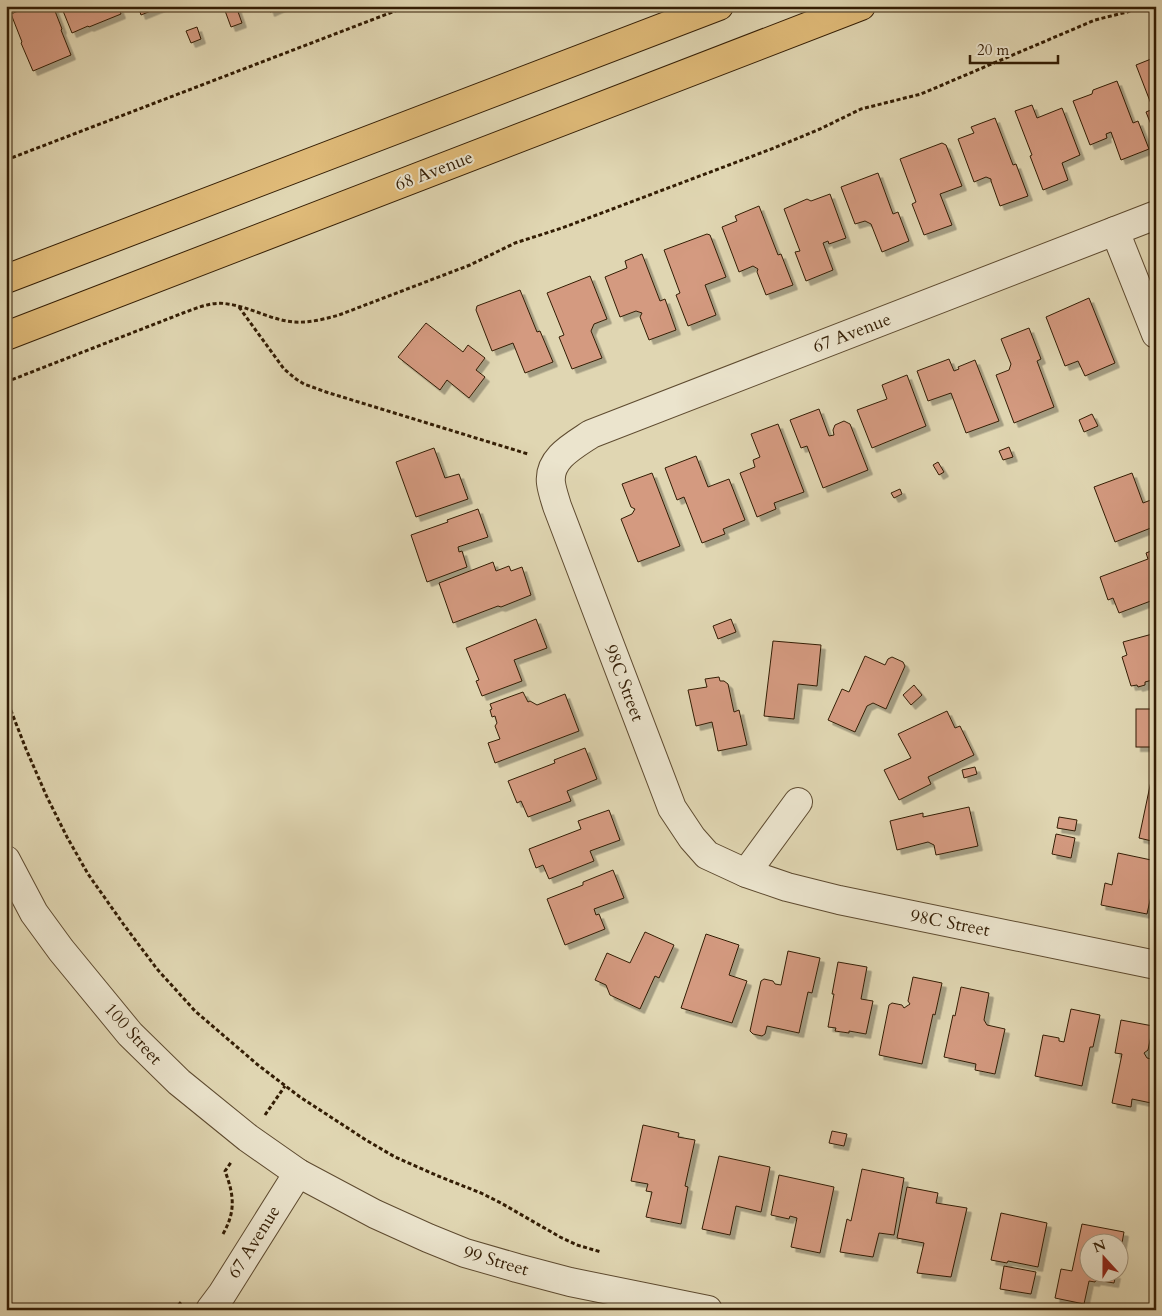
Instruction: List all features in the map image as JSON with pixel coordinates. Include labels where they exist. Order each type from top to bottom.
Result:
[{"type":"main road","points":[[6,280],[719,6]]},
{"type":"main road","name":"68 Avenue","points":[[6,336],[861,6]]},
{"type":"street","name":"67 Avenue","points":[[554,462],[570,447],[591,434],[1156,215]]},
{"type":"street","points":[[1115,231],[1156,334]]},
{"type":"street","name":"98C Street","points":[[554,462],[550,482],[557,506],[672,808],[692,838],[708,855],[746,873],[787,887],[840,900],[1156,964]]},
{"type":"street","points":[[746,873],[798,802]]},
{"type":"street","name":"100 Street","points":[[6,860],[34,913],[61,950],[130,1034],[179,1082],[248,1138],[298,1173]]},
{"type":"street","name":"67 Avenue","points":[[210,1310],[298,1173]]},
{"type":"street","name":"99 Street","points":[[298,1173],[375,1214],[465,1254],[570,1282],[708,1310]]},
{"type":"path","points":[[6,160],[408,6]]},
{"type":"path","points":[[6,382],[209,304],[226,303],[295,322],[322,320],[340,315],[470,265],[515,243],[562,228],[774,148],[861,109],[921,94],[1096,20],[1141,6]]},
{"type":"path","points":[[239,306],[284,368],[304,384],[554,462]]},
{"type":"path","points":[[6,698],[36,773],[67,837],[88,874],[157,969],[195,1011],[251,1060],[300,1097],[395,1157],[494,1200],[577,1246],[601,1252]]},
{"type":"path","points":[[264,1115],[285,1086]]},
{"type":"path","points":[[219,1242],[228,1225],[233,1209],[233,1197],[225,1171],[229,1166]]},
{"type":"path","points":[[174,1310],[185,1297]]},
{"type":"building","points":[[30,6],[53,6],[71,55],[33,71],[11,14]]},
{"type":"building","points":[[61,6],[118,6],[121,14],[72,33]]},
{"type":"building","points":[[138,6],[163,6],[141,15]]},
{"type":"building","points":[[236,6],[242,23],[231,27],[224,8]]},
{"type":"building","points":[[268,6],[283,6],[270,12]]},
{"type":"building","points":[[197,27],[201,39],[191,43],[186,31]]},
{"type":"building","points":[[1156,57],[1156,137],[1146,112],[1153,109],[1136,65]]},
{"type":"building","points":[[1117,81],[1133,123],[1138,121],[1149,149],[1121,160],[1111,132],[1106,134],[1107,138],[1090,145],[1073,101],[1092,94],[1093,90]]},
{"type":"building","points":[[1032,105],[1037,118],[1062,108],[1080,155],[1062,163],[1068,180],[1043,190],[1015,111]]},
{"type":"building","points":[[995,118],[1013,165],[1016,164],[1028,196],[1000,206],[991,179],[986,177],[974,182],[958,139],[974,133],[971,127]]},
{"type":"building","points":[[942,143],[946,145],[962,186],[940,194],[952,225],[924,235],[912,204],[916,202],[900,159]]},
{"type":"building","points":[[878,173],[893,214],[898,212],[909,241],[882,252],[871,224],[865,221],[855,224],[841,187]]},
{"type":"building","points":[[830,194],[846,238],[829,244],[828,241],[823,243],[833,270],[806,281],[795,252],[800,251],[784,209],[807,199],[811,201]]},
{"type":"building","points":[[759,206],[778,255],[781,254],[793,285],[766,295],[757,272],[758,269],[753,266],[739,272],[722,227],[737,221],[735,216]]},
{"type":"building","points":[[707,234],[710,235],[726,277],[705,285],[716,315],[688,326],[676,295],[680,293],[664,250]]},
{"type":"building","points":[[642,254],[660,301],[665,299],[676,330],[649,340],[640,317],[642,313],[636,311],[620,317],[605,277],[627,268],[625,261]]},
{"type":"building","points":[[590,276],[607,319],[594,324],[591,331],[602,358],[572,369],[559,337],[564,335],[547,293]]},
{"type":"building","points":[[520,290],[537,332],[540,331],[553,362],[525,373],[513,343],[492,351],[476,310],[477,306]]},
{"type":"building","points":[[1089,298],[1115,363],[1085,376],[1078,361],[1065,366],[1046,317]]},
{"type":"building","points":[[426,323],[463,352],[468,345],[485,358],[476,370],[485,377],[469,398],[447,380],[440,390],[398,357]]},
{"type":"building","points":[[1029,328],[1041,359],[1037,361],[1054,407],[1014,423],[996,375],[1009,370],[1011,364],[1001,339]]},
{"type":"building","points":[[949,359],[954,371],[959,369],[958,367],[975,360],[999,421],[966,433],[951,393],[928,401],[917,371]]},
{"type":"building","points":[[907,375],[926,426],[872,448],[857,410],[887,399],[882,385]]},
{"type":"building","points":[[819,409],[829,436],[834,435],[835,425],[844,421],[850,424],[868,470],[823,488],[807,446],[801,448],[790,420]]},
{"type":"building","points":[[1092,414],[1098,426],[1084,432],[1079,420]]},
{"type":"building","points":[[778,424],[804,492],[774,503],[776,509],[757,517],[740,473],[755,467],[753,460],[760,457],[751,434]]},
{"type":"building","points":[[1009,447],[1013,457],[1003,460],[999,451]]},
{"type":"building","points":[[434,448],[445,478],[459,474],[468,499],[416,517],[396,462]]},
{"type":"building","points":[[696,456],[708,487],[729,479],[745,520],[723,529],[725,534],[702,543],[684,497],[677,500],[665,468]]},
{"type":"building","points":[[938,462],[944,472],[939,475],[933,465]]},
{"type":"building","points":[[652,473],[680,546],[638,562],[621,519],[632,514],[635,509],[631,507],[622,484]]},
{"type":"building","points":[[1132,473],[1143,503],[1156,498],[1156,526],[1115,542],[1094,487]]},
{"type":"building","points":[[900,489],[902,494],[894,498],[891,493]]},
{"type":"building","points":[[478,509],[488,537],[458,547],[459,552],[462,551],[467,567],[427,582],[411,535]]},
{"type":"building","points":[[1156,549],[1156,599],[1119,613],[1113,598],[1108,600],[1100,577],[1148,559],[1146,553]]},
{"type":"building","points":[[493,562],[496,571],[509,566],[511,571],[522,567],[531,595],[453,623],[439,583]]},
{"type":"building","points":[[536,619],[547,648],[514,660],[522,681],[482,696],[476,681],[479,680],[466,648]]},
{"type":"building","points":[[731,619],[736,632],[718,639],[713,626]]},
{"type":"building","points":[[1156,633],[1156,679],[1145,682],[1145,685],[1138,687],[1137,685],[1131,686],[1122,657],[1127,655],[1123,642]]},
{"type":"building","points":[[773,641],[821,645],[817,686],[798,684],[794,719],[764,716]]},
{"type":"building","points":[[865,656],[885,665],[888,659],[892,657],[903,662],[905,666],[886,709],[873,703],[867,706],[855,732],[828,720],[842,689],[849,692]]},
{"type":"building","points":[[719,677],[720,681],[728,684],[734,712],[739,710],[747,745],[718,751],[712,722],[696,726],[688,690],[707,687],[705,679]]},
{"type":"building","points":[[914,685],[922,695],[911,705],[903,695]]},
{"type":"building","points":[[523,692],[528,702],[530,701],[537,705],[565,694],[579,731],[495,763],[488,743],[500,739],[495,726],[497,723],[495,716],[492,717],[490,710],[492,709],[490,704]]},
{"type":"building","points":[[1136,709],[1156,709],[1156,747],[1136,747]]},
{"type":"building","points":[[947,711],[955,728],[960,726],[974,755],[928,777],[931,784],[899,800],[884,770],[911,758],[898,734]]},
{"type":"building","points":[[585,748],[597,779],[567,791],[571,801],[528,817],[521,801],[517,803],[508,781],[555,763],[554,760]]},
{"type":"building","points":[[975,767],[977,774],[964,778],[962,770]]},
{"type":"building","points":[[1151,781],[1156,782],[1156,842],[1139,838]]},
{"type":"building","points":[[969,807],[978,846],[936,855],[934,845],[928,842],[897,850],[890,821],[923,813],[923,817]]},
{"type":"building","points":[[609,810],[620,840],[590,851],[594,861],[549,879],[543,865],[536,868],[529,849],[581,829],[578,821]]},
{"type":"building","points":[[1059,817],[1077,820],[1075,831],[1057,828]]},
{"type":"building","points":[[1056,834],[1075,838],[1071,858],[1052,854]]},
{"type":"building","points":[[1118,853],[1156,861],[1156,893],[1151,896],[1147,914],[1101,905],[1105,883],[1112,885]]},
{"type":"building","points":[[613,870],[624,898],[594,909],[596,915],[599,914],[605,929],[565,945],[547,899],[583,885],[583,882]]},
{"type":"building","points":[[645,932],[674,945],[659,978],[655,976],[640,1009],[610,995],[606,985],[595,980],[607,953],[630,963]]},
{"type":"building","points":[[706,934],[739,945],[729,975],[747,981],[732,1023],[681,1008]]},
{"type":"building","points":[[788,951],[820,958],[812,993],[808,992],[799,1033],[767,1026],[765,1034],[762,1036],[753,1034],[750,1031],[761,981],[764,979],[781,985]]},
{"type":"building","points":[[838,962],[867,967],[861,999],[873,1001],[866,1034],[835,1031],[836,1028],[828,1027]]},
{"type":"building","points":[[913,977],[942,983],[922,1064],[879,1055],[889,1005],[892,1003],[902,1005],[904,1008],[910,1004],[908,1001]]},
{"type":"building","points":[[961,987],[989,993],[984,1020],[987,1025],[1005,1029],[995,1074],[975,1070],[976,1064],[944,1057]]},
{"type":"building","points":[[1071,1009],[1100,1015],[1093,1047],[1090,1047],[1082,1086],[1035,1076],[1043,1035],[1059,1038],[1059,1041],[1064,1042]]},
{"type":"building","points":[[1121,1020],[1153,1026],[1148,1050],[1144,1053],[1147,1058],[1156,1060],[1156,1104],[1132,1099],[1131,1107],[1112,1103],[1122,1054],[1115,1053]]},
{"type":"building","points":[[643,1125],[679,1133],[678,1137],[695,1140],[685,1186],[688,1187],[681,1224],[646,1217],[652,1192],[646,1191],[648,1184],[631,1181]]},
{"type":"building","points":[[832,1131],[847,1134],[844,1146],[829,1143]]},
{"type":"building","points":[[719,1156],[770,1167],[761,1212],[736,1206],[730,1235],[702,1229]]},
{"type":"building","points":[[862,1169],[904,1178],[894,1235],[879,1233],[873,1257],[840,1252],[847,1219],[851,1221]]},
{"type":"building","points":[[779,1175],[834,1187],[820,1253],[791,1247],[797,1218],[790,1216],[789,1219],[771,1215]]},
{"type":"building","points":[[907,1187],[938,1193],[936,1203],[967,1208],[951,1277],[917,1273],[924,1243],[897,1238]]},
{"type":"building","points":[[1001,1213],[1047,1223],[1038,1267],[1008,1261],[1007,1263],[991,1260]]},
{"type":"building","points":[[1082,1224],[1124,1232],[1124,1234],[1080,1234],[1080,1284],[1088,1284],[1084,1304],[1055,1298],[1061,1269],[1072,1271]]},
{"type":"building","points":[[1004,1266],[1036,1272],[1031,1294],[1000,1289]]}]
